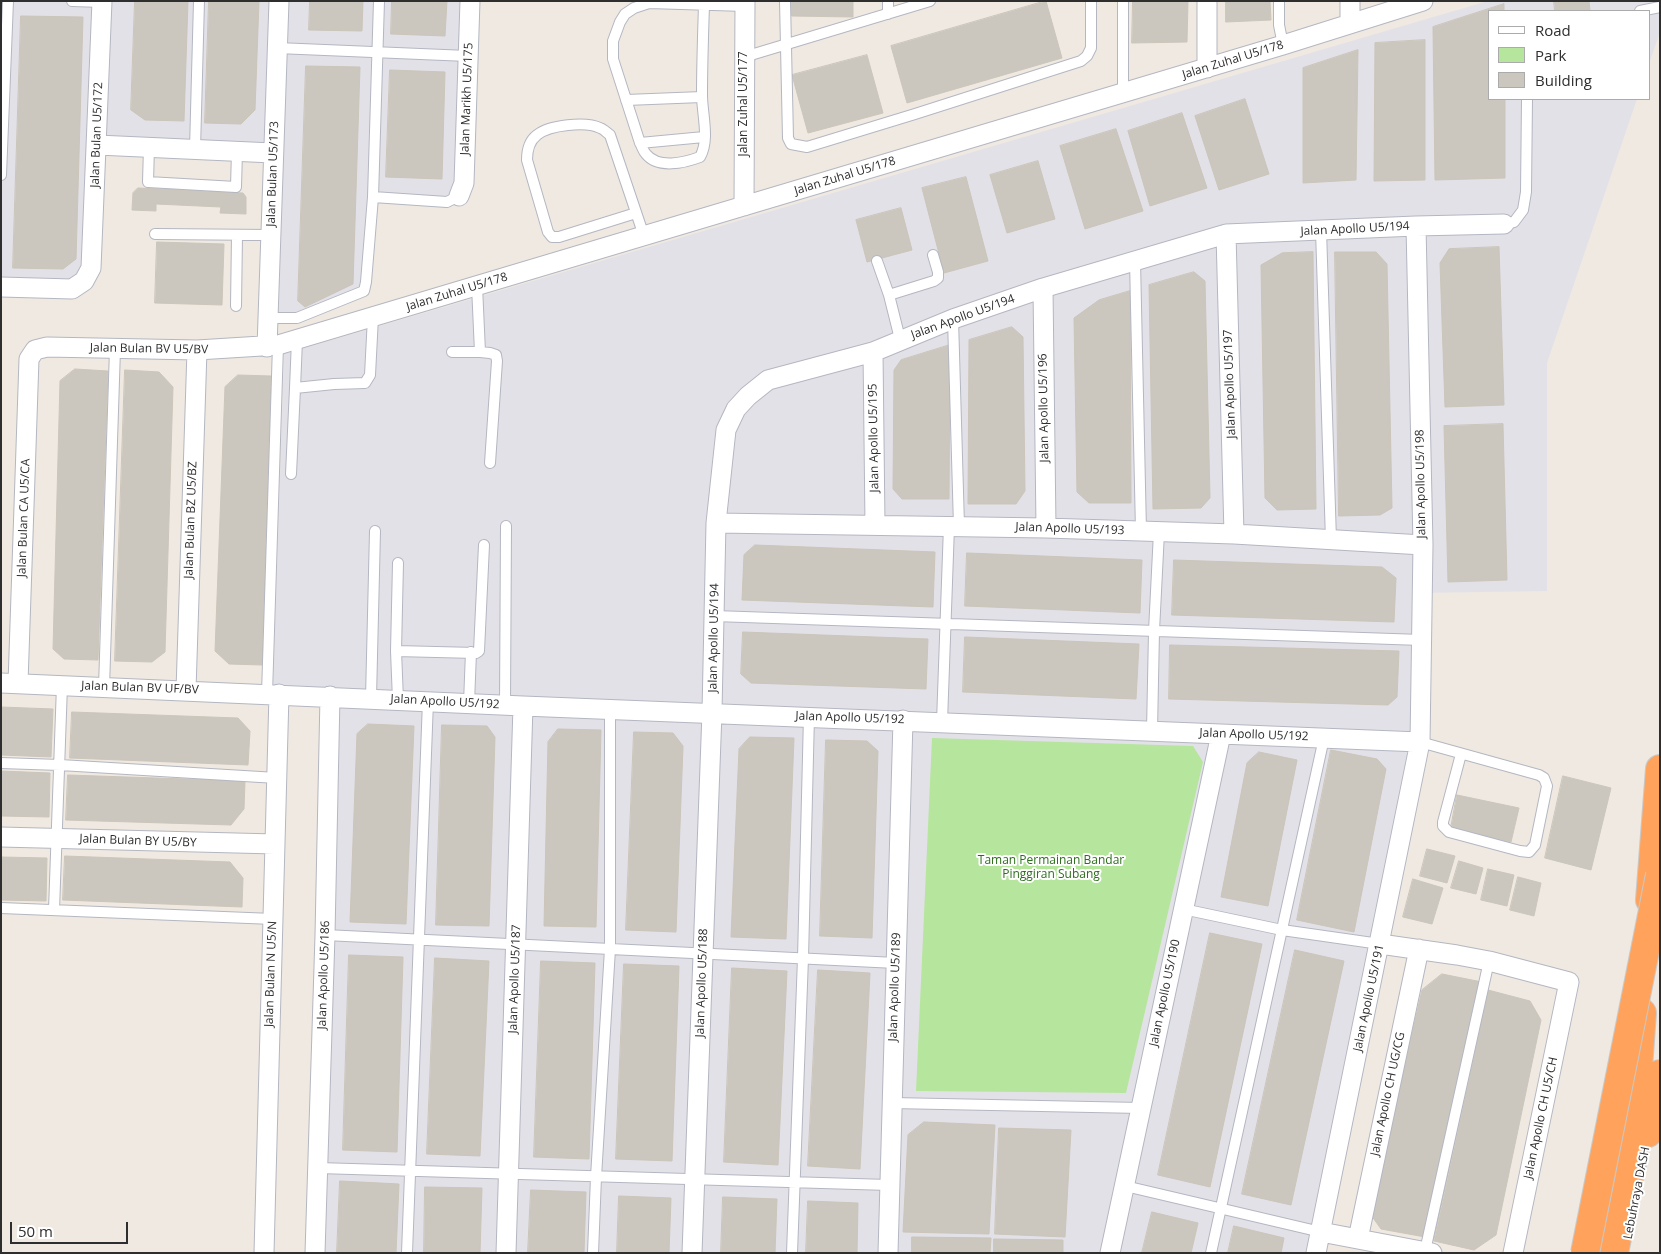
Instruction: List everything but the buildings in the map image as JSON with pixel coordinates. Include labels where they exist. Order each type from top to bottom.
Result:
[{"type":"highway","points":[[1631,1166],[1660,769]]},
{"type":"highway","points":[[1586,1253],[1660,875]]},
{"type":"highway","points":[[1614,1253],[1660,1030]]},
{"type":"highway","name":"Lebuhraya DASH","points":[[1625,1253],[1660,1074]]},
{"type":"street","name":"Jalan Bulan U5/173","points":[[273,346],[267,318],[279,1]]},
{"type":"street","name":"Jalan Marikh U5/175","points":[[459,196],[464,182],[470,1]]},
{"type":"street","points":[[1207,1],[1207,68]]},
{"type":"street","points":[[1350,1],[1350,23]]},
{"type":"street","name":"Jalan Zuhal U5/178","points":[[273,346],[1283,46],[1350,23],[1373,9],[1423,1]]},
{"type":"street","name":"Jalan Bulan U5/172","points":[[1,287],[72,289],[84,281],[91,268],[102,2]]},
{"type":"street","name":"Jalan Zuhal U5/177","points":[[744,206],[745,4]]},
{"type":"street","points":[[97,145],[274,153]]},
{"type":"street","name":"Jalan Apollo U5/194","points":[[712,712],[716,523],[726,430],[736,409],[748,396],[768,380],[873,352],[900,339],[953,319],[1043,288],[1226,234],[1504,224]]},
{"type":"street","name":"Jalan Apollo U5/198","points":[[1416,226],[1423,545],[1420,742]]},
{"type":"street","name":"Jalan Apollo U5/197","points":[[1226,234],[1234,534]]},
{"type":"street","name":"Jalan Apollo U5/196","points":[[1043,288],[1046,528]]},
{"type":"street","name":"Jalan Bulan BV U5/BV","points":[[33,354],[35,350],[47,347],[197,350],[273,346]]},
{"type":"street","name":"Jalan Bulan BZ U5/BZ","points":[[186,690],[197,350]]},
{"type":"street","name":"Jalan Apollo U5/195","points":[[873,352],[875,525]]},
{"type":"street","name":"Jalan Bulan CA U5/CA","points":[[10,683],[29,359],[33,354]]},
{"type":"street","name":"Jalan Apollo U5/193","points":[[716,523],[1150,531],[1423,545]]},
{"type":"street","name":"Jalan Bulan BV UF/BV","points":[[10,683],[273,694]]},
{"type":"street","name":"Jalan Apollo U5/192","points":[[273,694],[514,706],[712,712],[1420,742]]},
{"type":"street","name":"Jalan Bulan N U5/N","points":[[264,1253],[277,778],[273,694]]},
{"type":"street","name":"Jalan Apollo U5/186","points":[[315,1253],[330,696]]},
{"type":"street","name":"Jalan Apollo U5/187","points":[[506,1253],[516,945],[514,706]]},
{"type":"street","name":"Jalan Apollo U5/188","points":[[692,1253],[712,712]]},
{"type":"street","name":"Jalan Apollo U5/189","points":[[888,1253],[902,720]]},
{"type":"street","name":"Jalan Apollo U5/190","points":[[1110,1253],[1126,1186],[1220,734]]},
{"type":"street","name":"Jalan Apollo U5/191","points":[[1316,1253],[1420,742]]},
{"type":"street","name":"Jalan Bulan BY U5/BY","points":[[1,837],[275,844]]},
{"type":"street","points":[[1380,944],[1489,961]]},
{"type":"street","name":"Jalan Apollo CH UG/CG","points":[[1358,1239],[1419,949]]},
{"type":"street","name":"Jalan Apollo CH U5/CH","points":[[1489,961],[1569,982],[1513,1253]]},
{"type":"street","points":[[1321,1232],[1428,1252]]},
{"type":"lane","points":[[1,175],[8,1]]},
{"type":"lane","points":[[72,1],[102,2]]},
{"type":"lane","points":[[195,149],[199,1]]},
{"type":"lane","points":[[267,318],[297,318],[364,291],[373,197],[379,1]]},
{"type":"lane","points":[[785,1],[788,138],[791,144],[807,147],[1081,61],[1087,56],[1091,48],[1091,1]]},
{"type":"lane","points":[[888,1],[888,14]]},
{"type":"lane","points":[[744,57],[930,1]]},
{"type":"lane","points":[[1123,1],[1123,93]]},
{"type":"lane","points":[[1279,1],[1279,25],[1283,46]]},
{"type":"lane","points":[[704,5],[703,152],[700,157],[681,162],[666,163],[654,160],[646,154],[640,143],[613,59],[613,41],[620,22],[625,14],[634,8],[649,3],[745,4]]},
{"type":"lane","points":[[1645,10],[1660,7]]},
{"type":"lane","points":[[277,48],[468,56]]},
{"type":"lane","points":[[626,100],[702,97]]},
{"type":"lane","points":[[1504,224],[1514,222],[1524,210],[1526,192],[1527,100]]},
{"type":"lane","points":[[636,213],[552,237],[548,232],[527,160],[527,150],[537,135],[553,128],[576,123],[600,128],[610,135],[644,236]]},
{"type":"lane","points":[[640,143],[704,137]]},
{"type":"lane","points":[[149,147],[148,182],[236,187],[237,151]]},
{"type":"lane","points":[[373,197],[447,202],[459,196]]},
{"type":"lane","points":[[1321,230],[1331,540]]},
{"type":"lane","points":[[155,234],[270,235]]},
{"type":"lane","points":[[236,306],[237,235]]},
{"type":"lane","points":[[889,295],[934,281],[938,278],[933,255]]},
{"type":"lane","points":[[878,261],[900,339]]},
{"type":"lane","points":[[1135,261],[1154,631],[1152,731]]},
{"type":"lane","points":[[477,286],[480,352]]},
{"type":"lane","points":[[295,388],[365,383],[370,375],[373,317]]},
{"type":"lane","points":[[942,722],[945,624],[954,526],[953,319]]},
{"type":"lane","points":[[291,474],[297,340]]},
{"type":"lane","points":[[273,346],[273,694]]},
{"type":"lane","points":[[104,687],[115,349]]},
{"type":"lane","points":[[452,352],[490,352],[496,355],[490,462]]},
{"type":"lane","points":[[506,526],[514,706]]},
{"type":"lane","points":[[371,698],[375,531]]},
{"type":"lane","points":[[396,651],[476,653],[480,648],[484,545]]},
{"type":"lane","points":[[398,562],[396,651],[398,700]]},
{"type":"lane","points":[[714,616],[1422,640]]},
{"type":"lane","points":[[469,703],[471,652]]},
{"type":"lane","points":[[54,910],[62,685]]},
{"type":"lane","points":[[407,1253],[428,701]]},
{"type":"lane","points":[[593,1253],[610,949],[610,709]]},
{"type":"lane","points":[[792,1253],[803,958],[809,716]]},
{"type":"lane","points":[[1211,1253],[1324,738]]},
{"type":"lane","points":[[1420,742],[1544,778],[1547,786],[1535,845],[1529,852],[1449,832],[1444,826],[1443,822],[1461,754]]},
{"type":"lane","points":[[1,764],[60,764],[277,778]]},
{"type":"lane","points":[[1,908],[273,919]]},
{"type":"lane","points":[[1183,909],[1282,930],[1380,944]]},
{"type":"lane","points":[[325,935],[896,963]]},
{"type":"lane","points":[[1428,1252],[1489,961]]},
{"type":"lane","points":[[892,1103],[1141,1108]]},
{"type":"lane","points":[[318,1168],[889,1186]]},
{"type":"lane","points":[[1126,1186],[1321,1232]]},
{"type":"shaded area","points":[[1,1],[464,1],[456,181],[447,197],[368,192],[363,276],[360,288],[296,314],[273,314],[279,149],[92,139],[86,265],[71,284],[1,281]]},
{"type":"shaded area","points":[[1488,1],[1660,1],[1660,32],[1651,58],[1651,10],[1488,10],[1488,100],[1637,100],[1547,363],[1547,591],[1416,593],[1415,736],[1306,1253],[320,1253],[337,691],[273,688],[284,354]]},
{"type":"green space","name":"Taman Permainan Bandar Pinggiran Subang","points":[[932,738],[1193,746],[1203,762],[1126,1093],[916,1091]]}]
